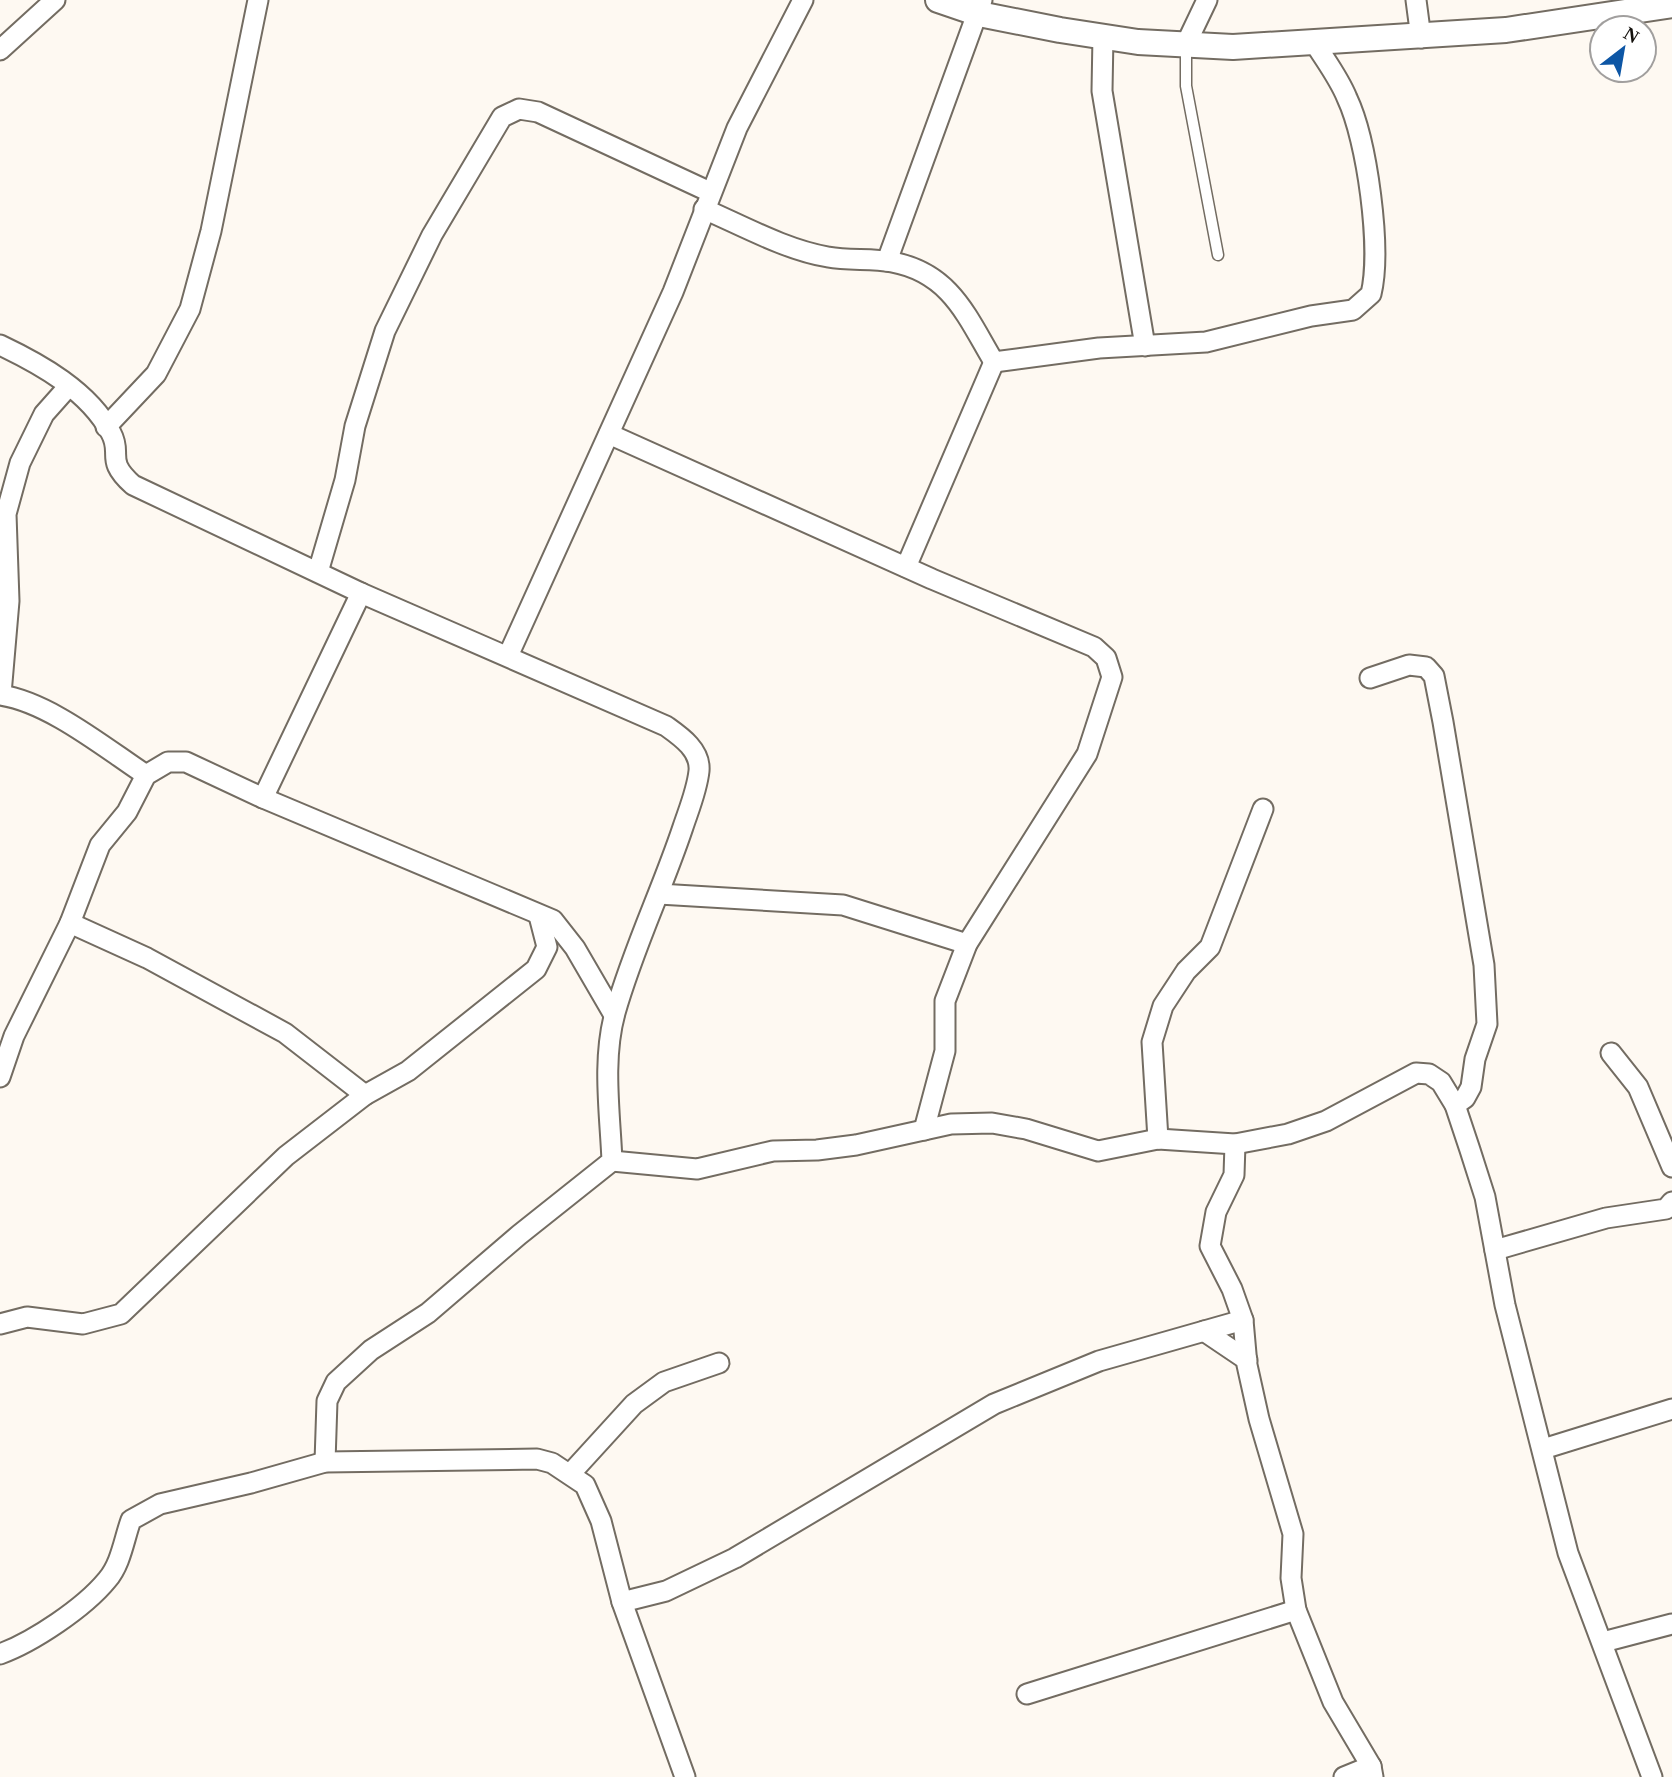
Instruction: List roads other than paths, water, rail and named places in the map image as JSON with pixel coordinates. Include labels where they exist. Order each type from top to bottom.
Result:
[{"type":"street","points":[[0,50],[55,0]]},
{"type":"street","points":[[106,426],[156,374],[190,309],[211,231],[258,0]]},
{"type":"street","points":[[508,656],[673,292],[737,128],[803,0]]},
{"type":"street","points":[[938,0],[981,7],[1103,36],[1233,47],[1421,38],[1507,30],[1645,5],[1672,5]]},
{"type":"street","points":[[1185,44],[1207,0]]},
{"type":"street","points":[[1416,0],[1421,38]]},
{"type":"street","points":[[887,261],[981,7]]},
{"type":"street","points":[[1103,36],[1101,91],[1145,346]]},
{"type":"street","points":[[993,362],[1061,352],[1206,342],[1311,316],[1353,310],[1371,294],[1376,248],[1367,173],[1348,99],[1314,42]]},
{"type":"street","points":[[318,572],[345,480],[355,426],[385,331],[432,235],[502,117],[519,109],[538,112],[707,201],[827,257],[887,261],[926,276],[951,291],[974,323],[993,362],[906,567]]},
{"type":"street","points":[[0,345],[51,372],[106,426],[112,434],[114,462],[119,473],[133,485],[361,593],[666,726],[685,740],[694,752],[700,768],[659,894],[614,1015],[608,1061],[612,1161]]},
{"type":"street","points":[[68,387],[44,414],[20,463],[6,514],[9,601],[1,694],[71,724],[146,775]]},
{"type":"street","points":[[609,434],[906,567],[1094,647],[1110,667],[1112,677],[1107,697],[1087,754],[967,944],[945,1001],[945,1051],[924,1130]]},
{"type":"street","points":[[263,798],[361,593]]},
{"type":"street","points":[[1370,678],[1409,665],[1426,667],[1434,677],[1443,722],[1484,965],[1487,1017],[1471,1087],[1465,1098],[1455,1105]]},
{"type":"street","points":[[0,1077],[36,986],[70,923],[100,845],[127,812],[146,775],[168,762],[186,762],[263,798],[553,920],[575,948],[614,1015]]},
{"type":"street","points":[[1158,1139],[1152,1082],[1152,1042],[1163,1006],[1186,971],[1210,947],[1263,809]]},
{"type":"street","points":[[659,894],[843,905],[967,944]]},
{"type":"street","points":[[0,1324],[27,1317],[83,1324],[121,1314],[286,1156],[365,1094],[408,1071],[536,969],[547,947],[539,916]]},
{"type":"street","points":[[70,923],[147,958],[285,1033],[365,1094]]},
{"type":"street","points":[[1611,1053],[1638,1087],[1672,1167]]},
{"type":"street","points":[[325,1462],[327,1401],[343,1375],[371,1350],[428,1313],[519,1235],[612,1161],[697,1169],[774,1152],[856,1145],[951,1125],[992,1123],[1026,1129],[1098,1151],[1158,1139],[1236,1144],[1288,1134],[1326,1121],[1416,1073],[1429,1074],[1441,1082],[1455,1105],[1485,1197],[1505,1305],[1568,1553],[1652,1777]]},
{"type":"street","points":[[1236,1144],[1234,1175],[1216,1212],[1210,1246],[1232,1289],[1243,1320],[1247,1360],[1259,1419],[1293,1534],[1291,1578],[1296,1610],[1333,1702],[1372,1771],[1344,1777]]},
{"type":"street","points":[[1495,1250],[1606,1218],[1666,1209],[1672,1202]]},
{"type":"street","points":[[622,1602],[666,1591],[735,1558],[994,1404],[1099,1361],[1243,1320]]},
{"type":"street","points":[[1204,1331],[1247,1360]]},
{"type":"street","points":[[570,1473],[634,1404],[664,1382],[719,1363]]},
{"type":"street","points":[[1543,1449],[1672,1409]]},
{"type":"street","points":[[0,1654],[29,1643],[107,1581],[116,1565],[131,1520],[160,1504],[325,1462],[537,1459],[552,1463],[584,1485],[601,1521],[622,1602],[685,1777]]},
{"type":"street","points":[[1027,1695],[1296,1610]]},
{"type":"street","points":[[1603,1642],[1672,1624]]},
{"type":"lane","points":[[1185,44],[1186,86],[1218,255]]}]
